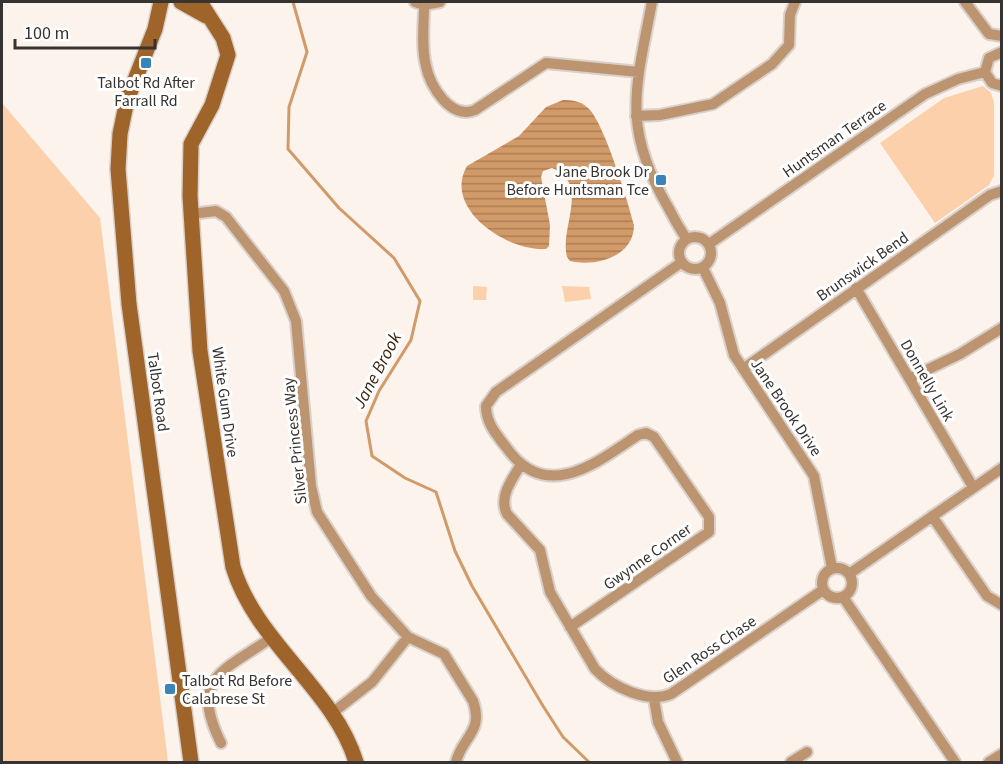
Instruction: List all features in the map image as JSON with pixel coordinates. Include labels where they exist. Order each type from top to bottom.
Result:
[{"type":"street","name":"Talbot Road","points":[[160,2],[155,29],[132,86],[123,116],[119,150],[119,190],[129,304],[191,762]]},
{"type":"street","name":"Talbot Road","points":[[155,29],[173,2]]},
{"type":"street","name":"White Gum Drive","points":[[181,2],[192,6],[211,20]]},
{"type":"street","name":"White Gum Drive","points":[[201,2],[224,38],[228,55],[212,105],[191,144],[191,214],[200,351],[232,567],[244,599],[350,741],[356,762]]},
{"type":"street","points":[[440,2],[419,3],[426,70],[449,106],[462,114],[476,110],[546,63],[639,72]]},
{"type":"street","points":[[652,2],[639,72],[636,116],[639,143],[646,168],[687,240]]},
{"type":"street","points":[[636,116],[660,115],[713,104],[772,64],[789,45],[790,15],[795,2]]},
{"type":"street","points":[[966,2],[988,34],[1002,36]]},
{"type":"street","points":[[1002,52],[989,58],[985,72],[992,84],[1002,86]]},
{"type":"street","name":"Huntsman Terrace","points":[[709,244],[924,94],[957,79],[985,72]]},
{"type":"street","name":"Brunswick Bend","points":[[743,369],[990,195],[1002,191]]},
{"type":"street","name":"Silver Princess Way","points":[[191,214],[216,211],[226,217],[289,298],[296,321],[311,486],[317,512],[371,596],[408,637],[444,654],[476,710],[476,726],[456,762]]},
{"type":"street","points":[[701,238],[709,244],[712,254],[703,268],[694,270],[682,262],[680,247],[687,240],[701,238]]},
{"type":"street","points":[[521,464],[490,425],[486,406],[496,392],[682,262]]},
{"type":"street","name":"Jane Brook Drive","points":[[703,268],[718,297],[730,346],[814,476],[832,568]]},
{"type":"street","name":"Donnelly Link","points":[[856,288],[973,487]]},
{"type":"street","points":[[910,378],[960,354],[1002,328]]},
{"type":"street","name":"Gwynne Corner","points":[[521,464],[555,475],[579,472],[638,435],[646,433],[654,437],[709,518],[709,531],[570,627]]},
{"type":"street","name":"Glen Ross Chase","points":[[521,464],[504,494],[504,507],[540,550],[547,584],[570,627],[600,674],[641,696],[654,699],[671,694],[823,590]]},
{"type":"street","points":[[849,574],[1002,468]]},
{"type":"street","points":[[932,516],[987,596],[1002,605]]},
{"type":"street","points":[[832,568],[841,568],[849,574],[851,586],[843,597],[834,598],[823,590],[822,577],[832,568]]},
{"type":"street","points":[[843,597],[955,762]]},
{"type":"street","points":[[331,714],[372,682],[408,637]]},
{"type":"street","points":[[221,743],[210,718],[206,697],[209,686],[218,676],[271,638]]},
{"type":"street","points":[[654,699],[658,722],[677,762]]},
{"type":"street","points":[[791,762],[807,752]]},
{"type":"street","points":[[989,762],[1002,754]]},
{"type":"shaded area","points":[[983,86],[991,93],[994,103],[994,175],[989,185],[935,223],[880,143],[944,98]]},
{"type":"shaded area","points":[[563,100],[583,104],[594,116],[615,163],[634,225],[628,245],[621,252],[602,261],[570,261],[567,257],[567,233],[572,196],[570,185],[564,175],[552,168],[543,171],[541,177],[550,225],[549,246],[546,249],[531,248],[498,235],[483,225],[471,212],[463,198],[462,182],[467,166],[519,136],[546,107]]},
{"type":"shaded area","points":[[2,103],[100,218],[168,762],[2,762]]},
{"type":"shaded area","points":[[473,286],[487,287],[486,300],[473,300]]},
{"type":"shaded area","points":[[562,286],[589,287],[591,299],[565,302]]},
{"type":"waterway","name":"Jane Brook","points":[[293,2],[307,52],[289,107],[288,149],[339,208],[394,258],[420,301],[411,340],[379,391],[366,421],[372,456],[405,478],[436,492],[455,551],[472,586],[563,737],[589,762]]},
{"type":"place","name":"Talbot Rd After Farrall Rd","points":[[146,63]]},
{"type":"place","name":"Jane Brook Dr Before Huntsman Tce","points":[[661,180]]},
{"type":"place","name":"Talbot Rd Before Calabrese St","points":[[170,689]]}]
